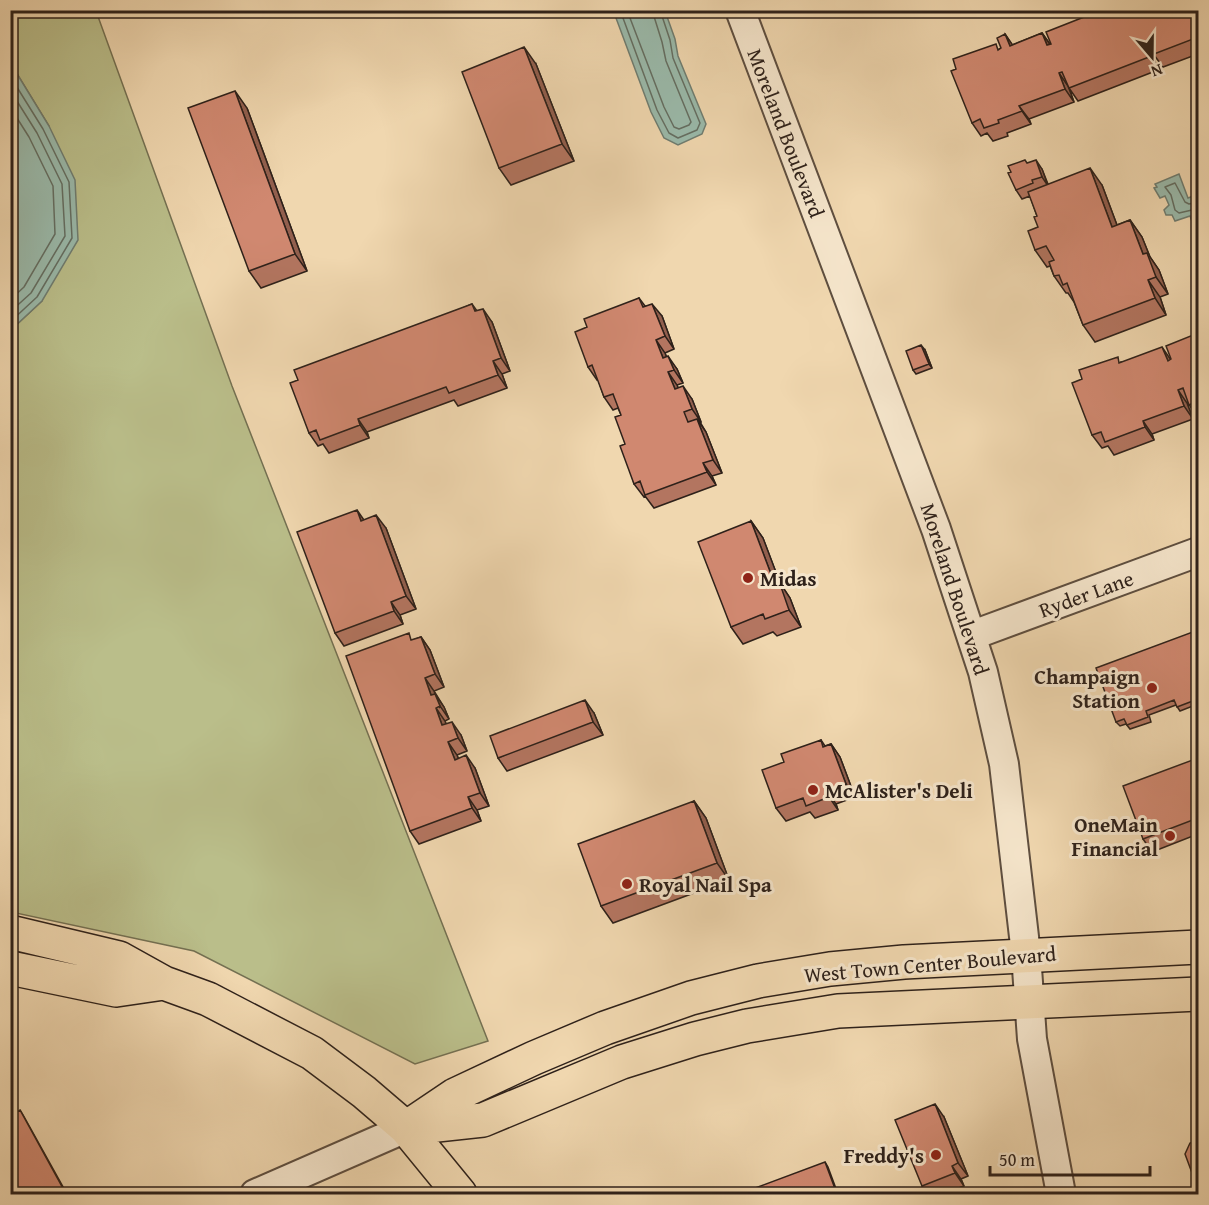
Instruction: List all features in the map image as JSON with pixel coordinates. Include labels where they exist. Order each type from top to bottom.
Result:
[{"type":"main road","points":[[10,932],[118,958],[164,983],[208,999],[312,1053],[364,1092],[406,1128],[460,1194]]},
{"type":"main road","name":"West Town Center Boulevard","points":[[406,1128],[455,1095],[605,1028],[691,998],[758,981],[830,969],[904,962],[1198,947]]},
{"type":"main road","points":[[10,968],[116,990],[164,983]]},
{"type":"main road","name":"West Town Center Boulevard","points":[[406,1128],[483,1120],[622,1062],[695,1039],[747,1026],[838,1011],[1198,994]]},
{"type":"street","name":"Moreland Boulevard","points":[[740,10],[936,529],[973,635],[995,718],[1004,764],[1026,954],[1032,1039],[1060,1194]]},
{"type":"street","name":"Ryder Lane","points":[[973,635],[1198,552]]},
{"type":"street","name":"West Town Center Boulevard","points":[[255,1194],[406,1128]]},
{"type":"green space","points":[[11,11],[96,11],[232,386],[488,1041],[415,1064],[194,951],[11,912],[11,327],[13,328],[42,301],[49,126],[11,64]]},
{"type":"water","points":[[618,11],[665,11],[675,39],[678,56],[706,124],[702,134],[678,145],[664,138],[651,112],[616,18]]},
{"type":"water","points":[[11,64],[49,126],[75,180],[78,240],[42,301],[13,328],[10,327]]},
{"type":"water","points":[[1179,174],[1188,198],[1196,195],[1198,226],[1194,227],[1190,216],[1175,221],[1172,215],[1166,215],[1164,210],[1169,205],[1165,196],[1160,198],[1154,188],[1157,187],[1155,184]]},
{"type":"building","points":[[1081,10],[1092,10],[1093,13],[1101,10],[1131,10],[1132,15],[1139,12],[1138,10],[1198,10],[1198,37],[1154,54],[1149,40],[1144,43],[1149,57],[1069,88],[1062,72],[1059,73],[1065,89],[1019,106],[1022,111],[998,120],[999,123],[984,128],[980,119],[972,123],[951,71],[956,69],[953,59],[996,44],[998,50],[1001,48],[997,38],[1005,34],[1010,46],[1042,33],[1047,45],[1051,44],[1046,32],[1084,17]]},
{"type":"building","points":[[524,47],[562,144],[499,168],[462,72]]},
{"type":"building","points":[[235,91],[295,254],[249,271],[188,108]]},
{"type":"building","points":[[1025,160],[1027,163],[1036,160],[1042,177],[1016,190],[1008,173],[1011,172],[1008,166]]},
{"type":"building","points":[[1090,168],[1112,227],[1130,220],[1143,254],[1147,253],[1156,277],[1148,280],[1155,298],[1083,325],[1067,283],[1063,285],[1059,275],[1054,276],[1049,262],[1054,260],[1046,246],[1035,250],[1028,231],[1038,227],[1034,217],[1037,216],[1028,192]]},
{"type":"building","points":[[639,298],[643,307],[652,304],[665,336],[656,340],[663,358],[668,356],[674,370],[668,372],[675,389],[683,386],[692,409],[684,412],[688,422],[697,419],[713,460],[703,463],[707,472],[645,495],[640,481],[634,484],[620,446],[625,444],[615,417],[621,415],[613,394],[604,397],[592,365],[588,367],[575,332],[587,327],[584,319]]},
{"type":"building","points":[[472,304],[475,311],[483,309],[501,358],[493,361],[498,375],[449,393],[446,387],[358,419],[360,425],[320,440],[316,430],[309,433],[290,383],[298,380],[294,370]]},
{"type":"building","points":[[1198,333],[1198,401],[1189,405],[1183,388],[1178,390],[1184,406],[1143,421],[1145,427],[1105,442],[1101,432],[1092,435],[1072,383],[1082,379],[1079,370],[1118,357],[1119,363],[1162,347],[1168,361],[1171,359],[1166,346]]},
{"type":"building","points":[[921,345],[929,364],[913,370],[906,351]]},
{"type":"building","points":[[357,510],[361,521],[376,515],[406,596],[391,602],[394,611],[335,633],[297,532]]},
{"type":"building","name":"Midas","points":[[751,521],[774,582],[779,581],[789,610],[765,619],[763,614],[731,627],[698,542]]},
{"type":"building","name":"Champaign Station","points":[[1198,630],[1198,691],[1196,692],[1198,699],[1177,707],[1174,700],[1146,711],[1148,717],[1127,725],[1124,719],[1116,722],[1096,668]]},
{"type":"building","points":[[409,633],[411,640],[421,637],[435,674],[425,678],[431,695],[435,694],[440,706],[436,708],[442,725],[452,722],[458,738],[448,742],[455,760],[466,755],[480,793],[468,797],[472,808],[410,831],[346,656]]},
{"type":"building","points":[[585,700],[593,722],[498,758],[490,736]]},
{"type":"building","name":"McAlister's Deli","points":[[821,740],[823,747],[831,744],[846,784],[827,791],[829,797],[806,806],[803,798],[776,808],[762,770],[784,762],[781,754]]},
{"type":"building","points":[[1198,758],[1198,818],[1143,839],[1123,786]]},
{"type":"building","points":[[694,801],[717,863],[601,906],[578,844]]},
{"type":"building","name":"Freddy's","points":[[935,1104],[958,1163],[952,1166],[955,1173],[922,1186],[895,1120]]},
{"type":"building","points":[[20,1110],[66,1194],[10,1194],[10,1116]]},
{"type":"building","points":[[1198,1140],[1198,1180],[1195,1181],[1185,1154],[1190,1143]]},
{"type":"building","points":[[825,1162],[837,1194],[739,1194]]},
{"type":"place","name":"Midas","points":[[748,578]]},
{"type":"place","name":"Champaign Station","points":[[1152,688]]},
{"type":"place","name":"McAlister's Deli","points":[[813,790]]},
{"type":"place","name":"OneMain Financial","points":[[1170,836]]},
{"type":"place","name":"Royal Nail Spa","points":[[627,884]]},
{"type":"place","name":"Freddy's","points":[[936,1155]]}]
